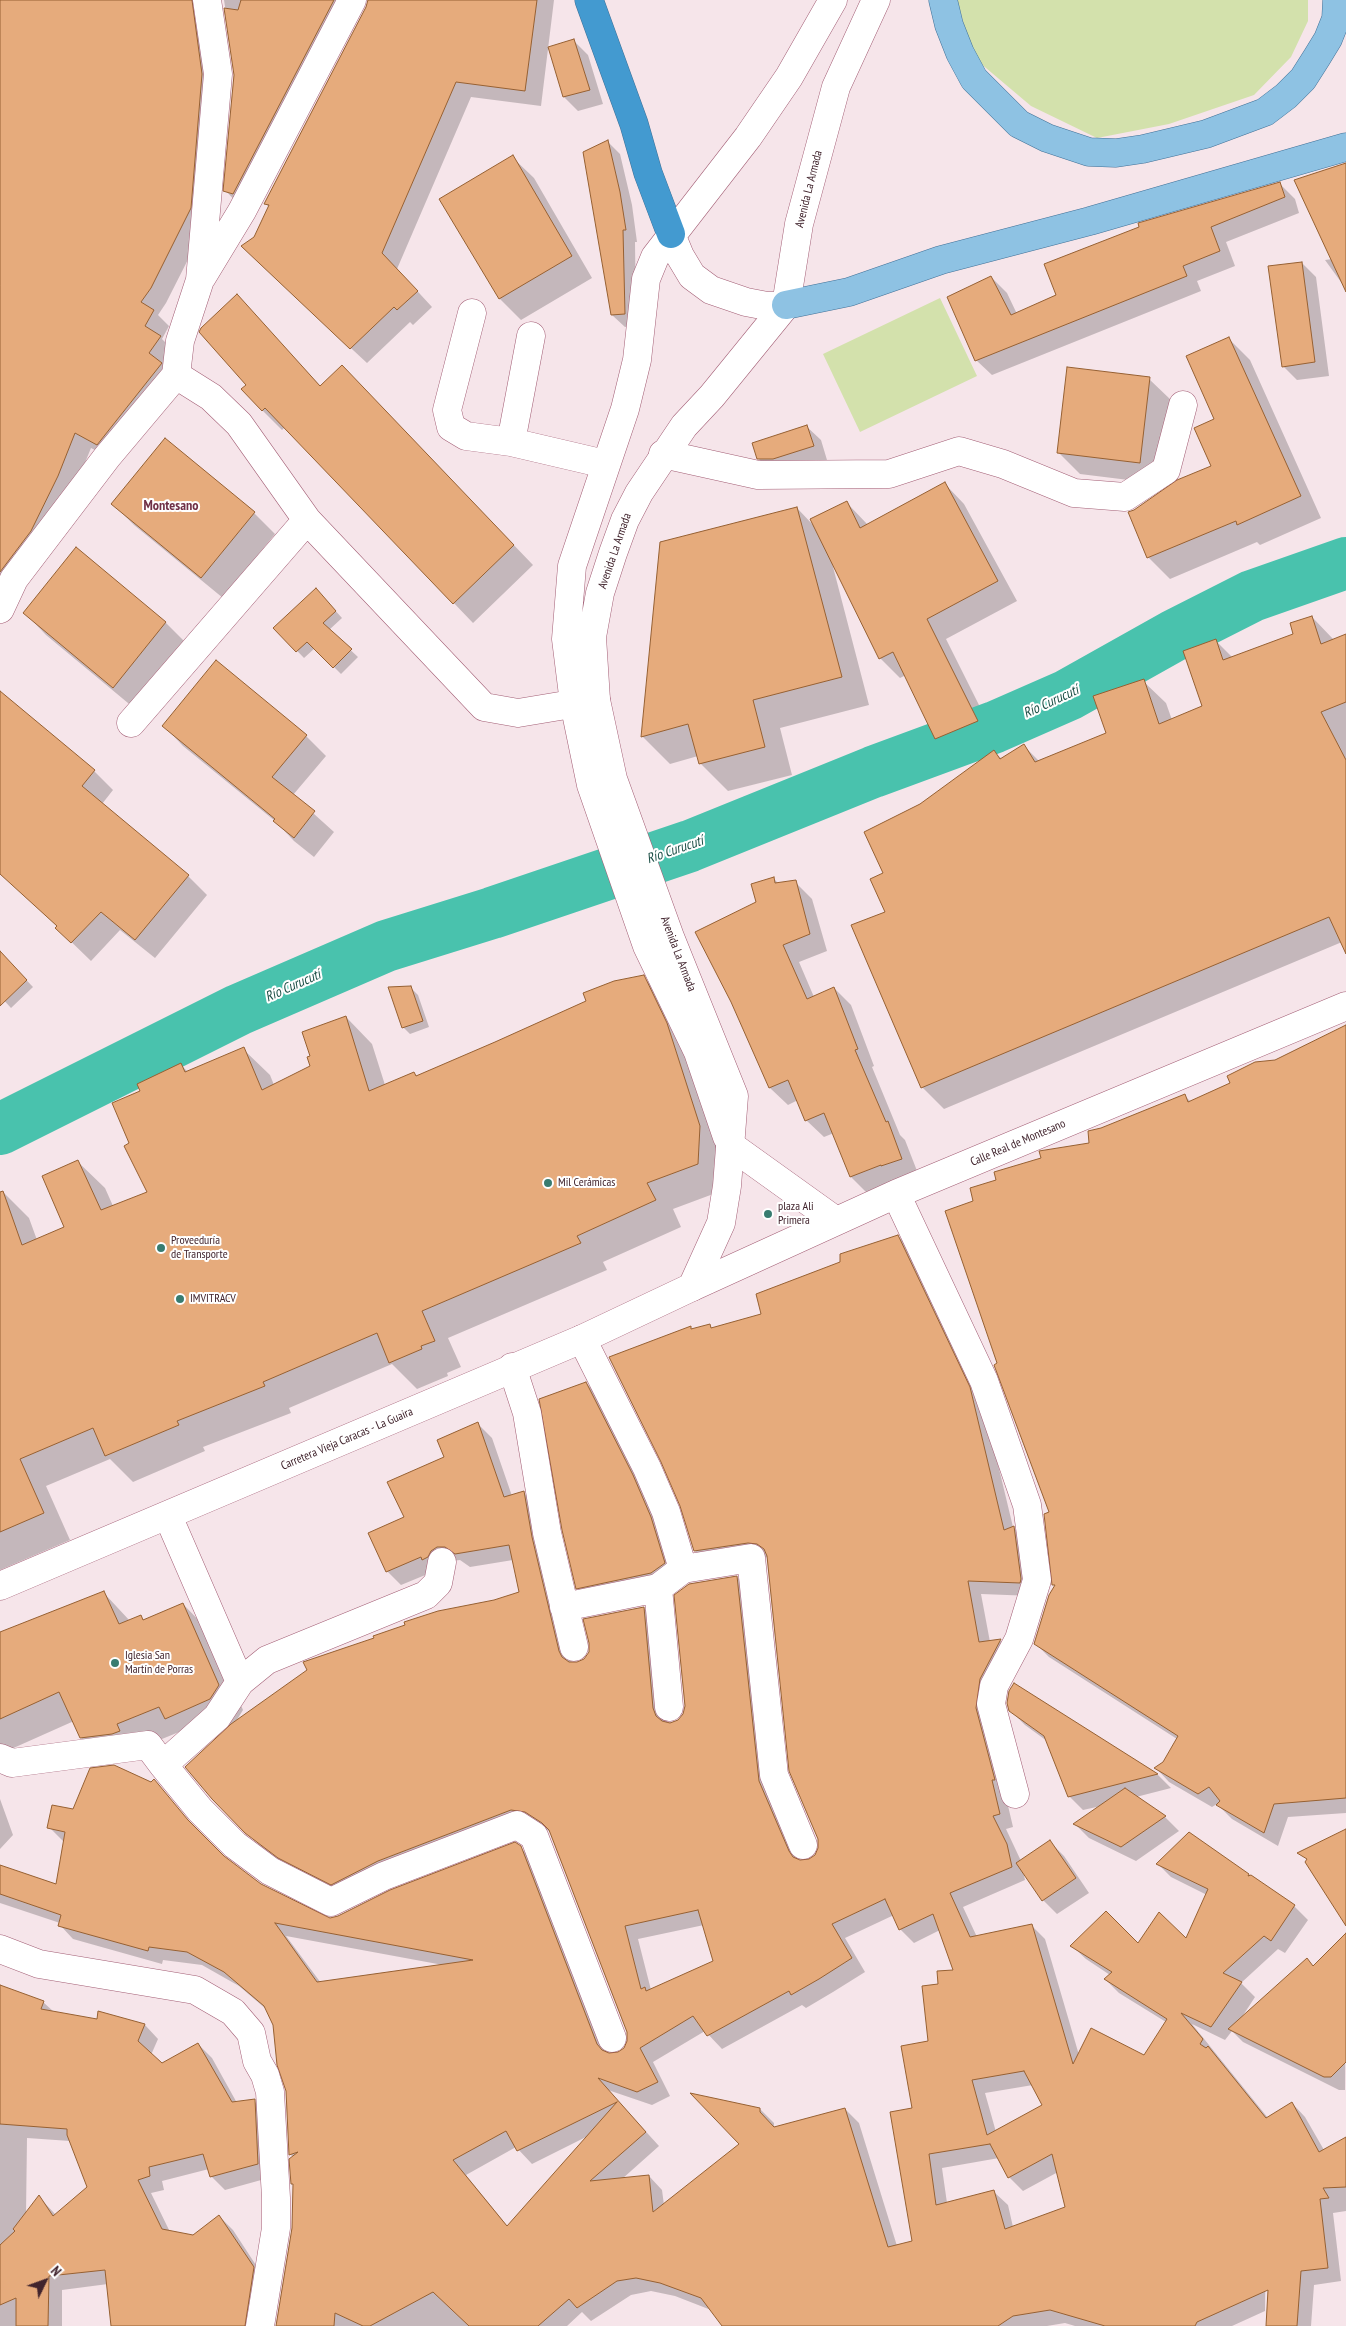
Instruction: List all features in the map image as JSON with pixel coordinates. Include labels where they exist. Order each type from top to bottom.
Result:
[{"type":"highway","points":[[590,0],[671,234]]},
{"type":"main road","points":[[943,0],[949,25],[960,53],[974,79],[1019,124],[1047,138],[1089,152],[1116,153],[1143,149],[1206,134],[1265,112],[1286,96],[1303,79],[1312,65],[1328,39],[1336,19],[1337,0]]},
{"type":"main road","points":[[786,305],[849,292],[941,260],[1090,221],[1346,148]]},
{"type":"street","points":[[0,610],[14,579],[107,457],[176,376],[180,341],[200,280],[218,74],[207,0]]},
{"type":"street","points":[[200,280],[242,211],[352,0]]},
{"type":"street","name":"Avenida La Armada","points":[[692,1287],[721,1223],[730,1145],[602,782],[585,701],[566,639],[572,566],[625,409],[637,360],[646,279],[654,257],[748,137],[789,77],[833,0]]},
{"type":"street","name":"Avenida La Armada","points":[[585,701],[592,637],[600,593],[625,520],[638,493],[684,426],[712,396],[786,305],[799,224],[836,87],[876,0]]},
{"type":"street","points":[[671,234],[680,256],[692,276],[711,290],[746,302],[767,306],[786,305]]},
{"type":"street","points":[[472,313],[447,410],[451,426],[466,436],[511,442],[605,464]]},
{"type":"street","points":[[511,442],[531,336]]},
{"type":"street","points":[[176,376],[211,397],[239,424],[307,520],[484,707],[518,713],[585,701]]},
{"type":"street","points":[[663,454],[758,475],[889,474],[959,451],[1003,464],[1074,493],[1125,497],[1166,470],[1183,405]]},
{"type":"street","points":[[131,723],[307,520]]},
{"type":"street","name":"Calle Real de Montesano","points":[[692,1287],[896,1194],[1346,1006]]},
{"type":"street","points":[[730,1145],[836,1220]]},
{"type":"street","points":[[896,1194],[984,1381],[1027,1505],[1037,1580],[1019,1639],[994,1686],[991,1704],[1015,1794]]},
{"type":"street","name":"Carretera Vieja Caracas - La Guaira","points":[[0,1586],[168,1516],[512,1367],[582,1339],[692,1287]]},
{"type":"street","points":[[582,1339],[662,1504],[683,1568]]},
{"type":"street","points":[[512,1367],[527,1413],[547,1532],[574,1646]]},
{"type":"street","points":[[168,1516],[240,1682]]},
{"type":"street","points":[[564,1607],[658,1588],[683,1568],[752,1558],[774,1775],[803,1845]]},
{"type":"street","points":[[163,1765],[218,1717],[240,1682],[267,1660],[426,1595],[438,1583],[442,1562]]},
{"type":"street","points":[[658,1588],[669,1707]]},
{"type":"street","points":[[0,1758],[12,1764],[148,1745],[200,1810],[235,1845],[270,1871],[332,1902],[393,1873],[516,1825],[534,1836],[612,2038]]},
{"type":"street","points":[[0,1949],[39,1964],[194,1990],[233,2012],[251,2032],[257,2061],[265,2075],[270,2092],[276,2198],[274,2236],[260,2326]]},
{"type":"green space","points":[[957,0],[1308,0],[1308,21],[1291,57],[1254,95],[1169,124],[1097,138],[1031,106],[973,57]]},
{"type":"green space","points":[[940,298],[977,376],[860,432],[823,354]]},
{"type":"building","points":[[0,0],[192,0],[202,74],[191,208],[151,288],[141,302],[154,310],[145,326],[161,336],[149,353],[162,363],[97,445],[75,433],[58,476],[31,531],[0,572]]},
{"type":"building","points":[[241,0],[334,0],[233,194],[223,191],[234,75],[224,8],[238,10]]},
{"type":"building","points":[[368,0],[537,0],[525,91],[456,82],[382,253],[418,291],[397,310],[394,307],[350,349],[241,246],[254,237],[269,205],[264,204]]},
{"type":"building","points":[[574,39],[590,90],[563,97],[548,47]]},
{"type":"building","points":[[608,140],[620,192],[626,230],[623,230],[625,314],[611,315],[583,152]]},
{"type":"building","points":[[513,155],[572,256],[499,299],[439,199]]},
{"type":"building","points":[[1346,163],[1346,292],[1294,180]]},
{"type":"building","points":[[1280,182],[1285,197],[1211,227],[1220,251],[1183,266],[1187,276],[975,361],[947,297],[991,276],[1011,315],[1056,295],[1044,264],[1139,227],[1138,223]]},
{"type":"building","points":[[1302,262],[1315,362],[1282,367],[1268,266]]},
{"type":"building","points":[[237,294],[320,386],[342,365],[514,545],[453,604],[265,408],[262,411],[241,389],[246,385],[199,332]]},
{"type":"building","points":[[1229,337],[1301,496],[1237,525],[1236,521],[1147,558],[1128,512],[1134,510],[1177,480],[1211,466],[1194,428],[1214,419],[1186,356]]},
{"type":"building","points":[[1067,367],[1150,377],[1140,463],[1057,453]]},
{"type":"building","points":[[807,425],[814,446],[773,459],[757,459],[752,443]]},
{"type":"building","points":[[165,438],[255,512],[201,578],[111,504]]},
{"type":"building","points":[[945,482],[998,581],[927,619],[978,721],[935,739],[893,652],[879,659],[810,519],[847,501],[860,528]]},
{"type":"building","points":[[797,507],[842,677],[753,700],[765,747],[699,764],[688,724],[641,737],[660,542]]},
{"type":"building","points":[[76,547],[166,622],[113,688],[23,613]]},
{"type":"building","points":[[316,588],[336,611],[323,623],[352,649],[333,668],[307,642],[296,652],[273,628]]},
{"type":"building","points":[[1312,616],[1321,644],[1346,634],[1346,702],[1321,712],[1346,760],[1346,954],[1329,917],[921,1088],[851,925],[885,912],[870,879],[883,873],[864,832],[920,804],[994,750],[1000,759],[1024,744],[1035,762],[1106,733],[1093,696],[1144,679],[1159,724],[1202,706],[1183,651],[1216,639],[1223,660],[1293,634],[1290,623]]},
{"type":"building","points":[[216,660],[307,735],[272,777],[315,811],[294,838],[273,821],[275,819],[162,726]]},
{"type":"building","points":[[0,691],[95,770],[82,786],[189,875],[135,940],[101,912],[71,943],[55,928],[57,926],[0,874]]},
{"type":"building","points":[[774,877],[775,883],[796,880],[810,934],[783,945],[807,999],[834,987],[858,1049],[855,1050],[886,1122],[888,1121],[902,1159],[850,1177],[824,1113],[805,1121],[788,1080],[769,1088],[731,1002],[695,932],[756,902],[751,884]]},
{"type":"building","points":[[0,951],[27,980],[0,1006]]},
{"type":"building","points":[[644,975],[667,1023],[700,1126],[698,1164],[647,1183],[656,1200],[577,1236],[581,1243],[422,1311],[435,1341],[421,1346],[422,1349],[389,1363],[377,1333],[263,1382],[265,1386],[177,1421],[179,1425],[105,1456],[93,1428],[20,1459],[44,1513],[0,1532],[0,1192],[3,1191],[22,1245],[64,1227],[42,1176],[78,1160],[101,1210],[147,1192],[124,1146],[129,1143],[112,1103],[140,1091],[137,1084],[181,1063],[185,1072],[244,1047],[262,1090],[310,1066],[307,1057],[310,1056],[302,1032],[346,1016],[369,1091],[414,1072],[416,1076],[586,1001],[583,993],[614,981]]},
{"type":"building","points":[[411,986],[423,1021],[402,1028],[388,987]]},
{"type":"building","points":[[1346,1025],[1346,1798],[1274,1804],[1264,1833],[1216,1805],[1220,1801],[1209,1787],[1198,1794],[1154,1768],[1163,1762],[1178,1736],[1034,1644],[1049,1595],[1055,1585],[1052,1585],[1044,1514],[1049,1512],[994,1365],[997,1363],[945,1211],[973,1201],[970,1188],[996,1180],[994,1172],[1041,1158],[1039,1151],[1089,1143],[1088,1131],[1101,1128],[1185,1094],[1188,1102],[1230,1083],[1227,1076],[1255,1062],[1275,1060]]},
{"type":"building","points":[[898,1235],[970,1387],[1004,1530],[1014,1526],[1020,1583],[968,1581],[979,1642],[1001,1639],[980,1679],[976,1708],[995,1780],[992,1780],[1000,1814],[993,1816],[1007,1844],[1012,1867],[950,1893],[970,1937],[1032,1924],[1073,2064],[1091,2028],[1144,2055],[1167,2019],[1104,1979],[1112,1972],[1070,1946],[1106,1911],[1138,1943],[1159,1912],[1186,1938],[1208,1889],[1156,1864],[1189,1832],[1249,1874],[1248,1876],[1251,1875],[1295,1905],[1271,1941],[1264,1936],[1223,1973],[1242,1982],[1211,2027],[1181,2013],[1203,2039],[1200,2044],[1206,2048],[1208,2046],[1266,2118],[1292,2102],[1319,2152],[1346,2137],[1346,2187],[1323,2188],[1329,2198],[1320,2199],[1328,2268],[1301,2271],[1297,2326],[1266,2326],[1268,2290],[1197,2322],[1195,2326],[1105,2326],[1050,2310],[1013,2316],[998,2326],[722,2326],[701,2298],[660,2283],[636,2278],[617,2281],[577,2308],[569,2299],[538,2326],[469,2326],[433,2292],[370,2326],[363,2326],[335,2313],[334,2326],[276,2326],[292,2228],[293,2184],[291,2184],[289,2159],[298,2152],[289,2155],[286,2091],[277,2065],[273,2025],[264,2006],[224,1972],[187,1952],[149,1947],[148,1951],[58,1926],[61,1915],[0,1894],[0,1865],[56,1884],[65,1832],[47,1828],[52,1805],[73,1809],[90,1768],[114,1765],[151,1782],[154,1779],[188,1820],[224,1856],[261,1884],[330,1918],[338,1916],[390,1890],[515,1842],[521,1846],[597,2044],[602,2050],[609,2053],[618,2052],[624,2048],[627,2041],[627,2032],[549,1830],[525,1812],[511,1810],[378,1861],[331,1885],[278,1858],[245,1833],[212,1799],[185,1767],[231,1724],[307,1670],[303,1662],[374,1638],[373,1636],[405,1625],[404,1622],[438,1611],[494,1600],[519,1592],[509,1545],[455,1554],[445,1547],[437,1547],[431,1551],[428,1557],[422,1560],[421,1557],[386,1572],[368,1533],[404,1517],[387,1482],[444,1457],[437,1440],[478,1422],[504,1497],[524,1491],[532,1537],[562,1657],[569,1662],[577,1662],[584,1659],[589,1652],[589,1643],[583,1619],[644,1607],[653,1708],[656,1716],[662,1721],[670,1723],[678,1720],[683,1714],[685,1706],[674,1595],[689,1584],[737,1576],[759,1781],[793,1857],[800,1860],[809,1859],[815,1855],[818,1848],[818,1839],[789,1771],[767,1556],[764,1549],[757,1544],[748,1543],[694,1551],[680,1506],[661,1462],[609,1357],[691,1326],[691,1329],[710,1324],[711,1328],[761,1314],[756,1294],[840,1262],[840,1254]],"holes":[[[885,1899],[899,1930],[933,1914],[953,1970],[937,1971],[938,1984],[922,1986],[928,2041],[901,2046],[912,2108],[890,2112],[912,2241],[888,2247],[845,2108],[774,2127],[760,2112],[760,2108],[690,2093],[739,2144],[653,2212],[649,2175],[590,2181],[646,2132],[598,2078],[637,2092],[658,2082],[640,2048],[693,2016],[707,2036],[789,1991],[791,1995],[852,1958],[832,1924]],[[698,1910],[713,1961],[646,1991],[645,1987],[641,1989],[625,1926]],[[275,1923],[473,1960],[317,1982]],[[1024,2071],[1042,2105],[987,2135],[972,2080]],[[617,2102],[507,2226],[453,2160],[506,2131],[517,2151]],[[990,2144],[1008,2178],[1052,2154],[1065,2207],[1005,2229],[994,2190],[936,2205],[929,2154]]]},
{"type":"building","points":[[586,1382],[633,1475],[651,1517],[665,1563],[651,1573],[576,1589],[562,1530],[539,1399]]},
{"type":"building","points":[[104,1591],[119,1624],[141,1615],[143,1620],[183,1603],[219,1685],[210,1699],[165,1719],[159,1707],[117,1724],[120,1731],[112,1734],[80,1738],[59,1692],[0,1719],[0,1632]]},
{"type":"building","points":[[1014,1683],[1158,1774],[1068,1797],[1044,1736],[1009,1711],[1007,1703],[1009,1691]]},
{"type":"building","points":[[1125,1788],[1166,1816],[1121,1847],[1073,1824]]},
{"type":"building","points":[[1346,1829],[1346,1926],[1305,1862],[1307,1859],[1297,1853]]},
{"type":"building","points":[[1050,1840],[1076,1878],[1042,1901],[1016,1863]]},
{"type":"building","points":[[1346,1933],[1346,2062],[1331,2077],[1324,2077],[1228,2029],[1307,1958],[1313,1966]]},
{"type":"building","points":[[0,1985],[44,2001],[41,2009],[97,2019],[98,2011],[145,2024],[138,2041],[162,2063],[198,2043],[232,2102],[255,2099],[258,2164],[210,2177],[203,2154],[149,2167],[150,2176],[138,2180],[162,2229],[193,2235],[219,2215],[254,2267],[245,2326],[111,2326],[105,2270],[49,2276],[48,2326],[16,2326],[16,2298],[0,2305],[0,2245],[15,2231],[13,2229],[39,2195],[53,2216],[87,2187],[67,2135],[67,2129],[0,2124]]},
{"type":"waterway","name":"Río Curucutí","points":[[0,1129],[238,1010],[386,946],[492,913],[690,846],[873,772],[995,727],[1068,695],[1175,635],[1252,596],[1346,563]]},
{"type":"place","name":"Mil Cerámicas","points":[[548,1183]]},
{"type":"place","name":"plaza Ali Primera","points":[[768,1214]]},
{"type":"place","name":"Proveeduría de Transporte","points":[[161,1248]]},
{"type":"place","name":"IMVITRACV","points":[[180,1299]]},
{"type":"place","name":"Iglesia San Martín de Porras","points":[[115,1663]]},
{"type":"district","name":"Montesano","points":[[171,506]]}]
